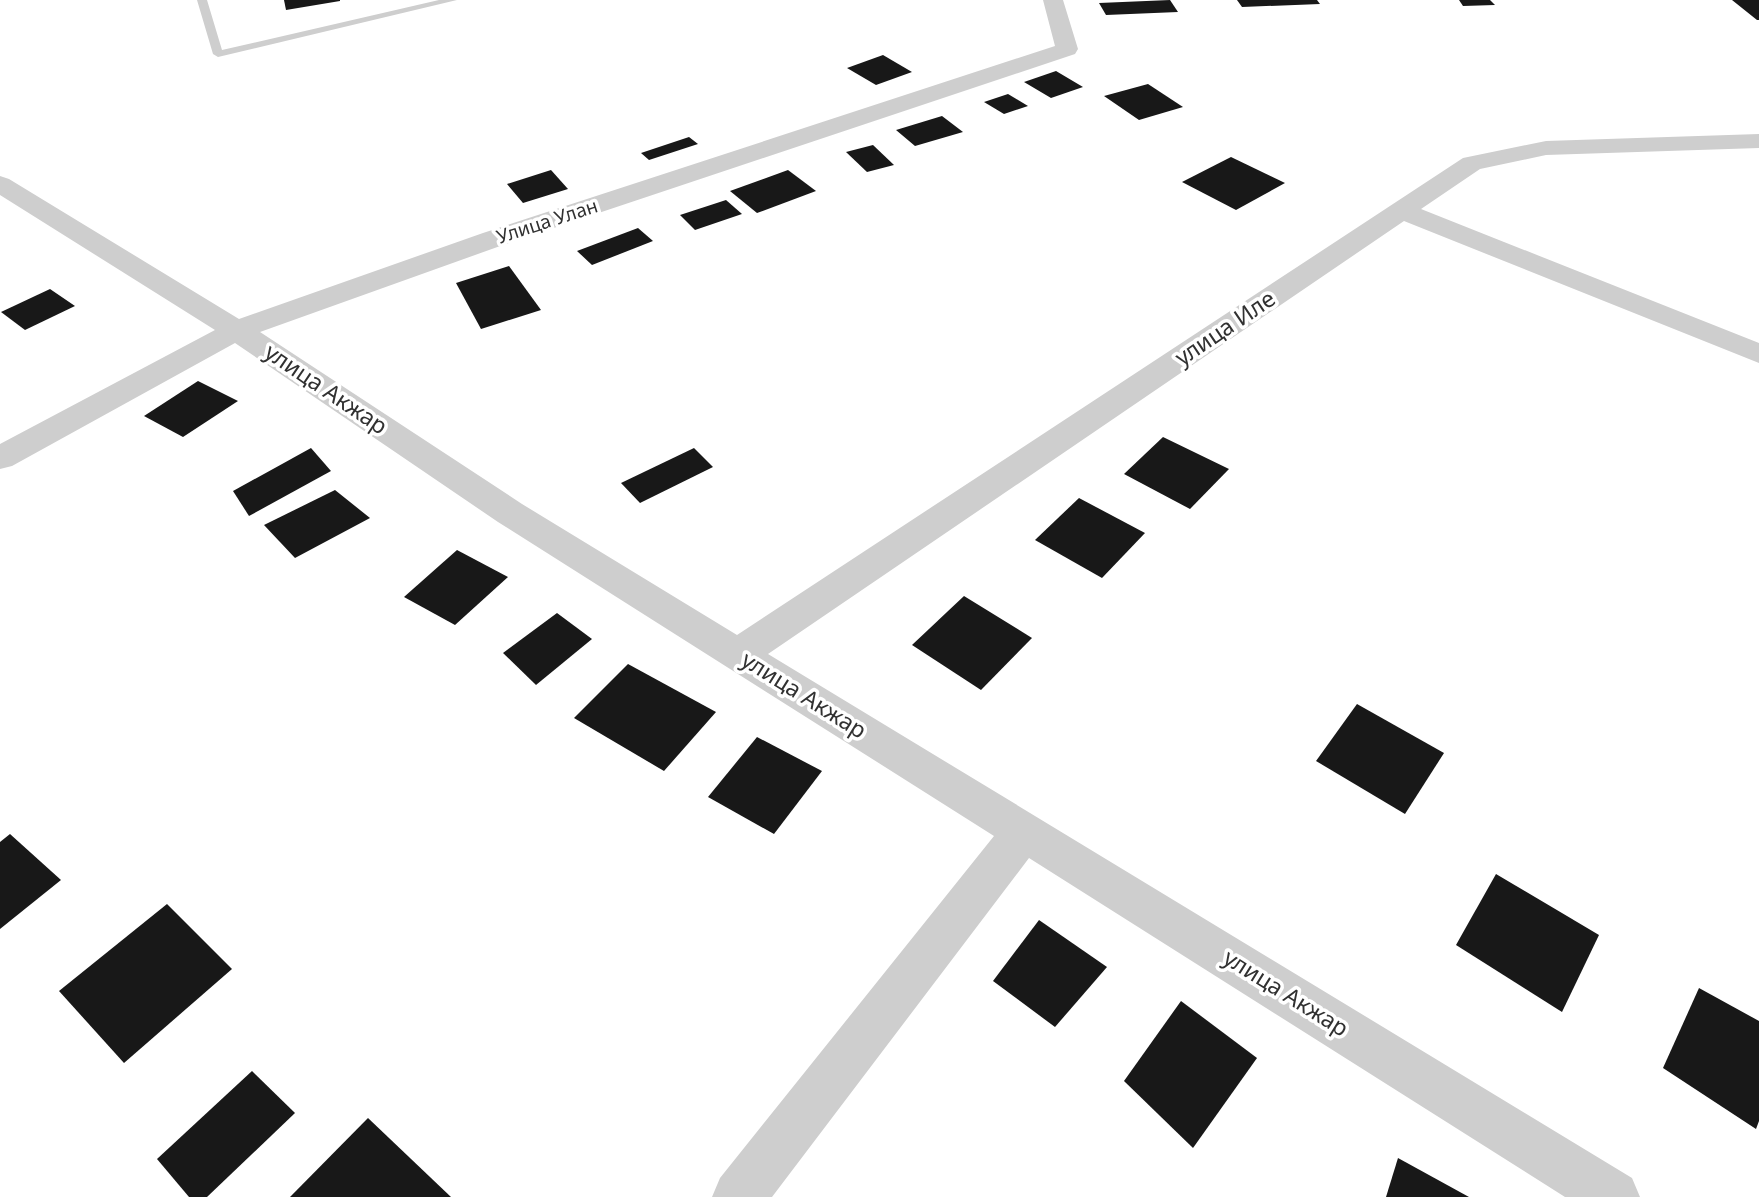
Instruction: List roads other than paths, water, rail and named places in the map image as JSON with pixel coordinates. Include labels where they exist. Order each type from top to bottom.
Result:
[{"type":"street","name":"Улица Улан","points":[[0,458],[237,330],[494,239],[1067,50],[1053,0]]},
{"type":"street","name":"улица Иле","points":[[738,654],[1472,163],[1546,148],[1759,141]]},
{"type":"street","name":"улица Акжар","points":[[0,184],[237,330],[510,513],[1613,1197]]},
{"type":"street","points":[[1401,210],[1759,354]]},
{"type":"street","points":[[739,1197],[1024,830]]},
{"type":"lane","points":[[202,0],[218,54],[452,0]]}]
